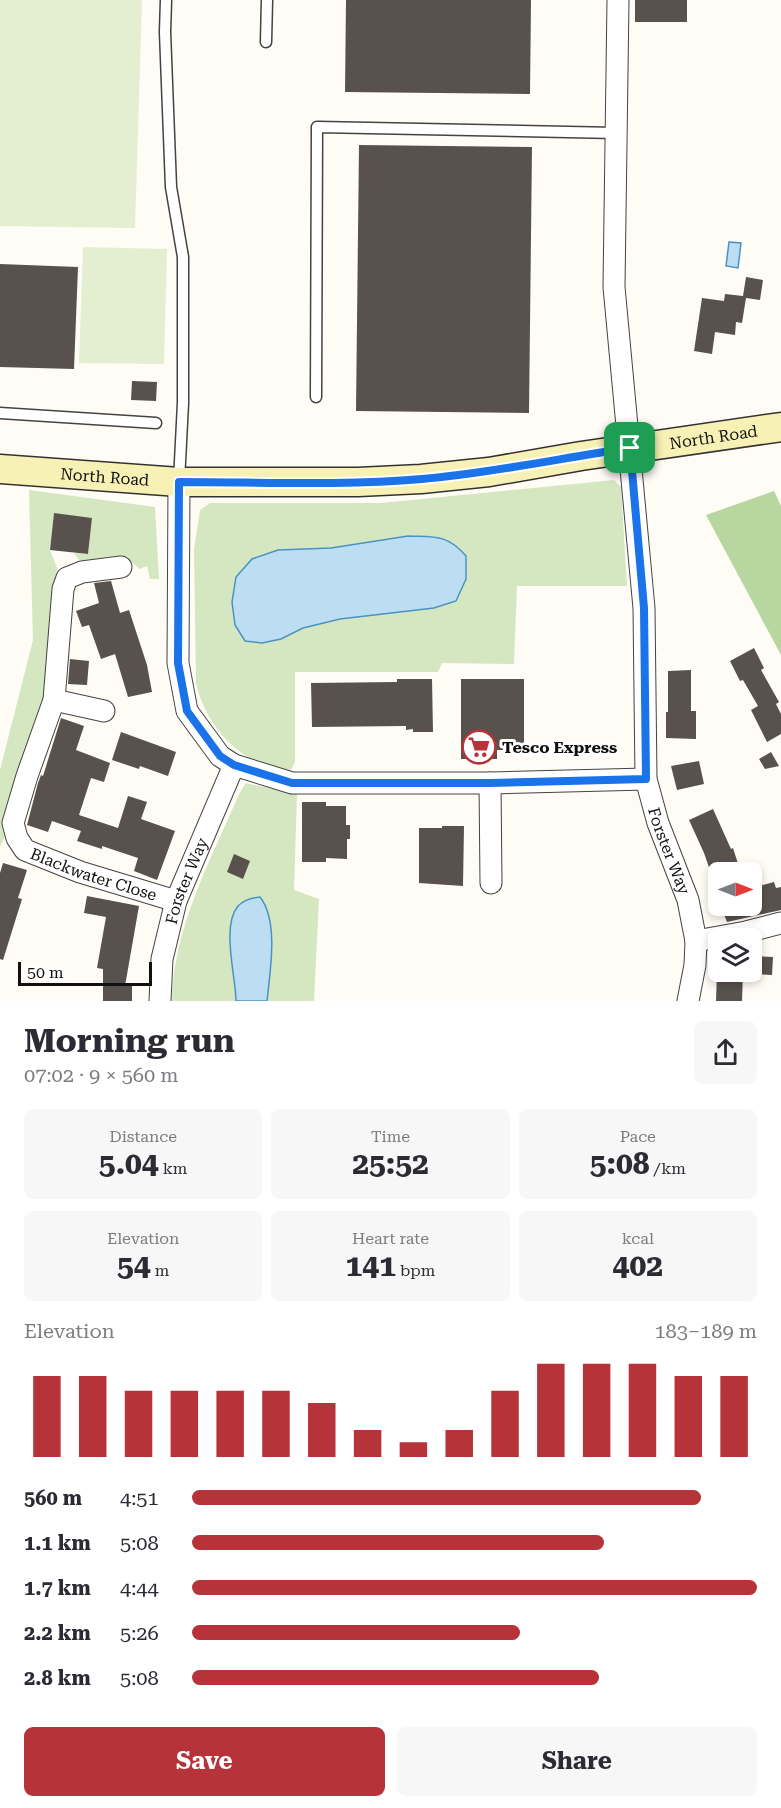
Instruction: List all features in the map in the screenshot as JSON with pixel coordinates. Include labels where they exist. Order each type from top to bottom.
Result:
[{"type":"main road","name":"North Road","points":[[0,469],[179,482],[358,482],[421,479],[489,472],[630,448],[781,427]]},
{"type":"street","name":"Forster Way","points":[[618,0],[614,287],[644,608],[646,779],[658,823],[688,900],[696,941],[695,965],[688,1001]]},
{"type":"street","points":[[179,482],[178,663],[187,711],[220,756],[234,765],[292,783],[490,783],[646,779]]},
{"type":"street","name":"Blackwater Close","points":[[121,567],[82,572],[67,578],[63,589],[54,700],[13,823],[17,838],[25,850],[80,872],[176,901]]},
{"type":"street","points":[[54,700],[104,711]]},
{"type":"street","name":"Forster Way","points":[[160,1001],[162,959],[176,901],[234,765]]},
{"type":"street","points":[[490,783],[491,883]]},
{"type":"street","points":[[696,941],[781,923]]},
{"type":"lane","points":[[166,0],[165,32],[171,187],[183,257],[183,403],[179,482]]},
{"type":"lane","points":[[266,42],[267,0]]},
{"type":"lane","points":[[316,397],[316,127],[616,133]]},
{"type":"lane","points":[[0,413],[156,423]]},
{"type":"green space","points":[[0,0],[142,0],[135,228],[0,226]]},
{"type":"green space","points":[[83,247],[167,249],[164,364],[79,363]]},
{"type":"green space","points":[[614,480],[621,487],[627,586],[517,586],[514,664],[442,663],[438,672],[295,672],[295,762],[288,771],[269,767],[243,754],[213,723],[196,683],[194,549],[200,510],[210,503],[381,503]]},
{"type":"green space","points":[[29,490],[155,507],[159,579],[150,579],[147,566],[139,569],[131,562],[117,556],[79,560],[74,553],[88,554],[92,518],[54,514],[50,550],[57,568],[46,694],[8,829],[0,847],[0,770],[33,640]]},
{"type":"green space","points":[[774,491],[781,506],[781,655],[706,515]]},
{"type":"green space","points":[[246,783],[297,794],[294,890],[319,899],[314,1001],[172,1001],[174,974],[186,921],[206,869]]},
{"type":"water","points":[[729,242],[741,243],[738,268],[726,266]]},
{"type":"water","points":[[408,536],[446,540],[466,556],[466,579],[456,601],[434,608],[340,619],[303,628],[281,639],[262,643],[245,641],[235,625],[232,602],[236,577],[252,559],[278,550],[331,548]]},
{"type":"water","points":[[260,897],[270,919],[272,947],[267,1001],[236,1001],[230,939],[233,915],[243,902]]},
{"type":"building","points":[[346,0],[531,0],[530,94],[345,92]]},
{"type":"building","points":[[635,0],[687,0],[687,22],[635,22]]},
{"type":"building","points":[[359,145],[532,147],[529,413],[356,411]]},
{"type":"building","points":[[0,264],[78,267],[74,369],[0,367]]},
{"type":"building","points":[[746,277],[763,280],[760,300],[746,298],[742,323],[736,322],[735,335],[715,332],[712,354],[694,351],[702,298],[724,301],[725,294],[743,296]]},
{"type":"building","points":[[132,381],[157,382],[156,401],[131,400]]},
{"type":"building","points":[[54,513],[92,518],[88,554],[50,550]]},
{"type":"building","points":[[111,581],[120,613],[129,610],[147,665],[152,692],[128,697],[115,654],[101,659],[89,625],[82,627],[76,611],[99,603],[94,583]]},
{"type":"building","points":[[754,648],[764,668],[761,670],[779,702],[776,704],[781,714],[781,734],[767,742],[751,710],[758,706],[743,680],[740,681],[730,661]]},
{"type":"building","points":[[70,659],[89,661],[87,685],[68,684]]},
{"type":"building","points":[[691,670],[691,711],[696,711],[696,739],[666,738],[668,671]]},
{"type":"building","points":[[397,679],[432,679],[433,732],[413,732],[413,729],[406,730],[406,726],[312,727],[311,683],[397,682]]},
{"type":"building","points":[[461,679],[524,679],[524,750],[497,750],[497,759],[461,759]]},
{"type":"building","points":[[61,718],[84,726],[76,750],[110,763],[104,782],[91,778],[79,815],[118,828],[128,796],[147,802],[141,819],[175,831],[157,880],[134,871],[138,858],[102,846],[102,849],[77,841],[81,831],[52,821],[48,832],[27,825],[38,783],[41,775],[43,776]]},
{"type":"building","points":[[121,732],[176,752],[168,776],[140,766],[139,769],[112,760]]},
{"type":"building","points":[[771,752],[779,766],[765,769],[759,759]]},
{"type":"building","points":[[699,761],[704,784],[677,790],[671,766]]},
{"type":"building","points":[[302,802],[326,802],[326,806],[346,806],[346,825],[350,825],[347,859],[326,858],[326,862],[302,862]]},
{"type":"building","points":[[713,809],[731,849],[733,848],[737,862],[708,862],[708,864],[689,820]]},
{"type":"building","points":[[442,826],[464,826],[463,886],[419,883],[419,828],[442,828]]},
{"type":"building","points":[[234,854],[250,861],[243,879],[227,872]]},
{"type":"building","points":[[3,863],[27,870],[18,898],[22,899],[3,960],[0,959],[0,873]]},
{"type":"building","points":[[774,882],[776,888],[781,887],[781,910],[762,914],[762,885]]},
{"type":"building","points":[[87,896],[139,906],[125,986],[132,986],[132,1001],[103,1001],[103,969],[97,968],[106,917],[84,913]]},
{"type":"building","points":[[725,916],[754,916],[727,922]]},
{"type":"building","points":[[762,956],[773,957],[772,975],[762,974]]},
{"type":"building","points":[[717,982],[743,982],[742,1001],[716,1001]]},
{"type":"place","name":"Tesco Express","points":[[479,747]]},
{"type":"route","points":[[630,448],[644,608],[646,779],[490,783],[292,783],[234,765],[220,756],[187,711],[178,663],[179,482],[358,482],[421,479],[489,472],[630,448]]}]
